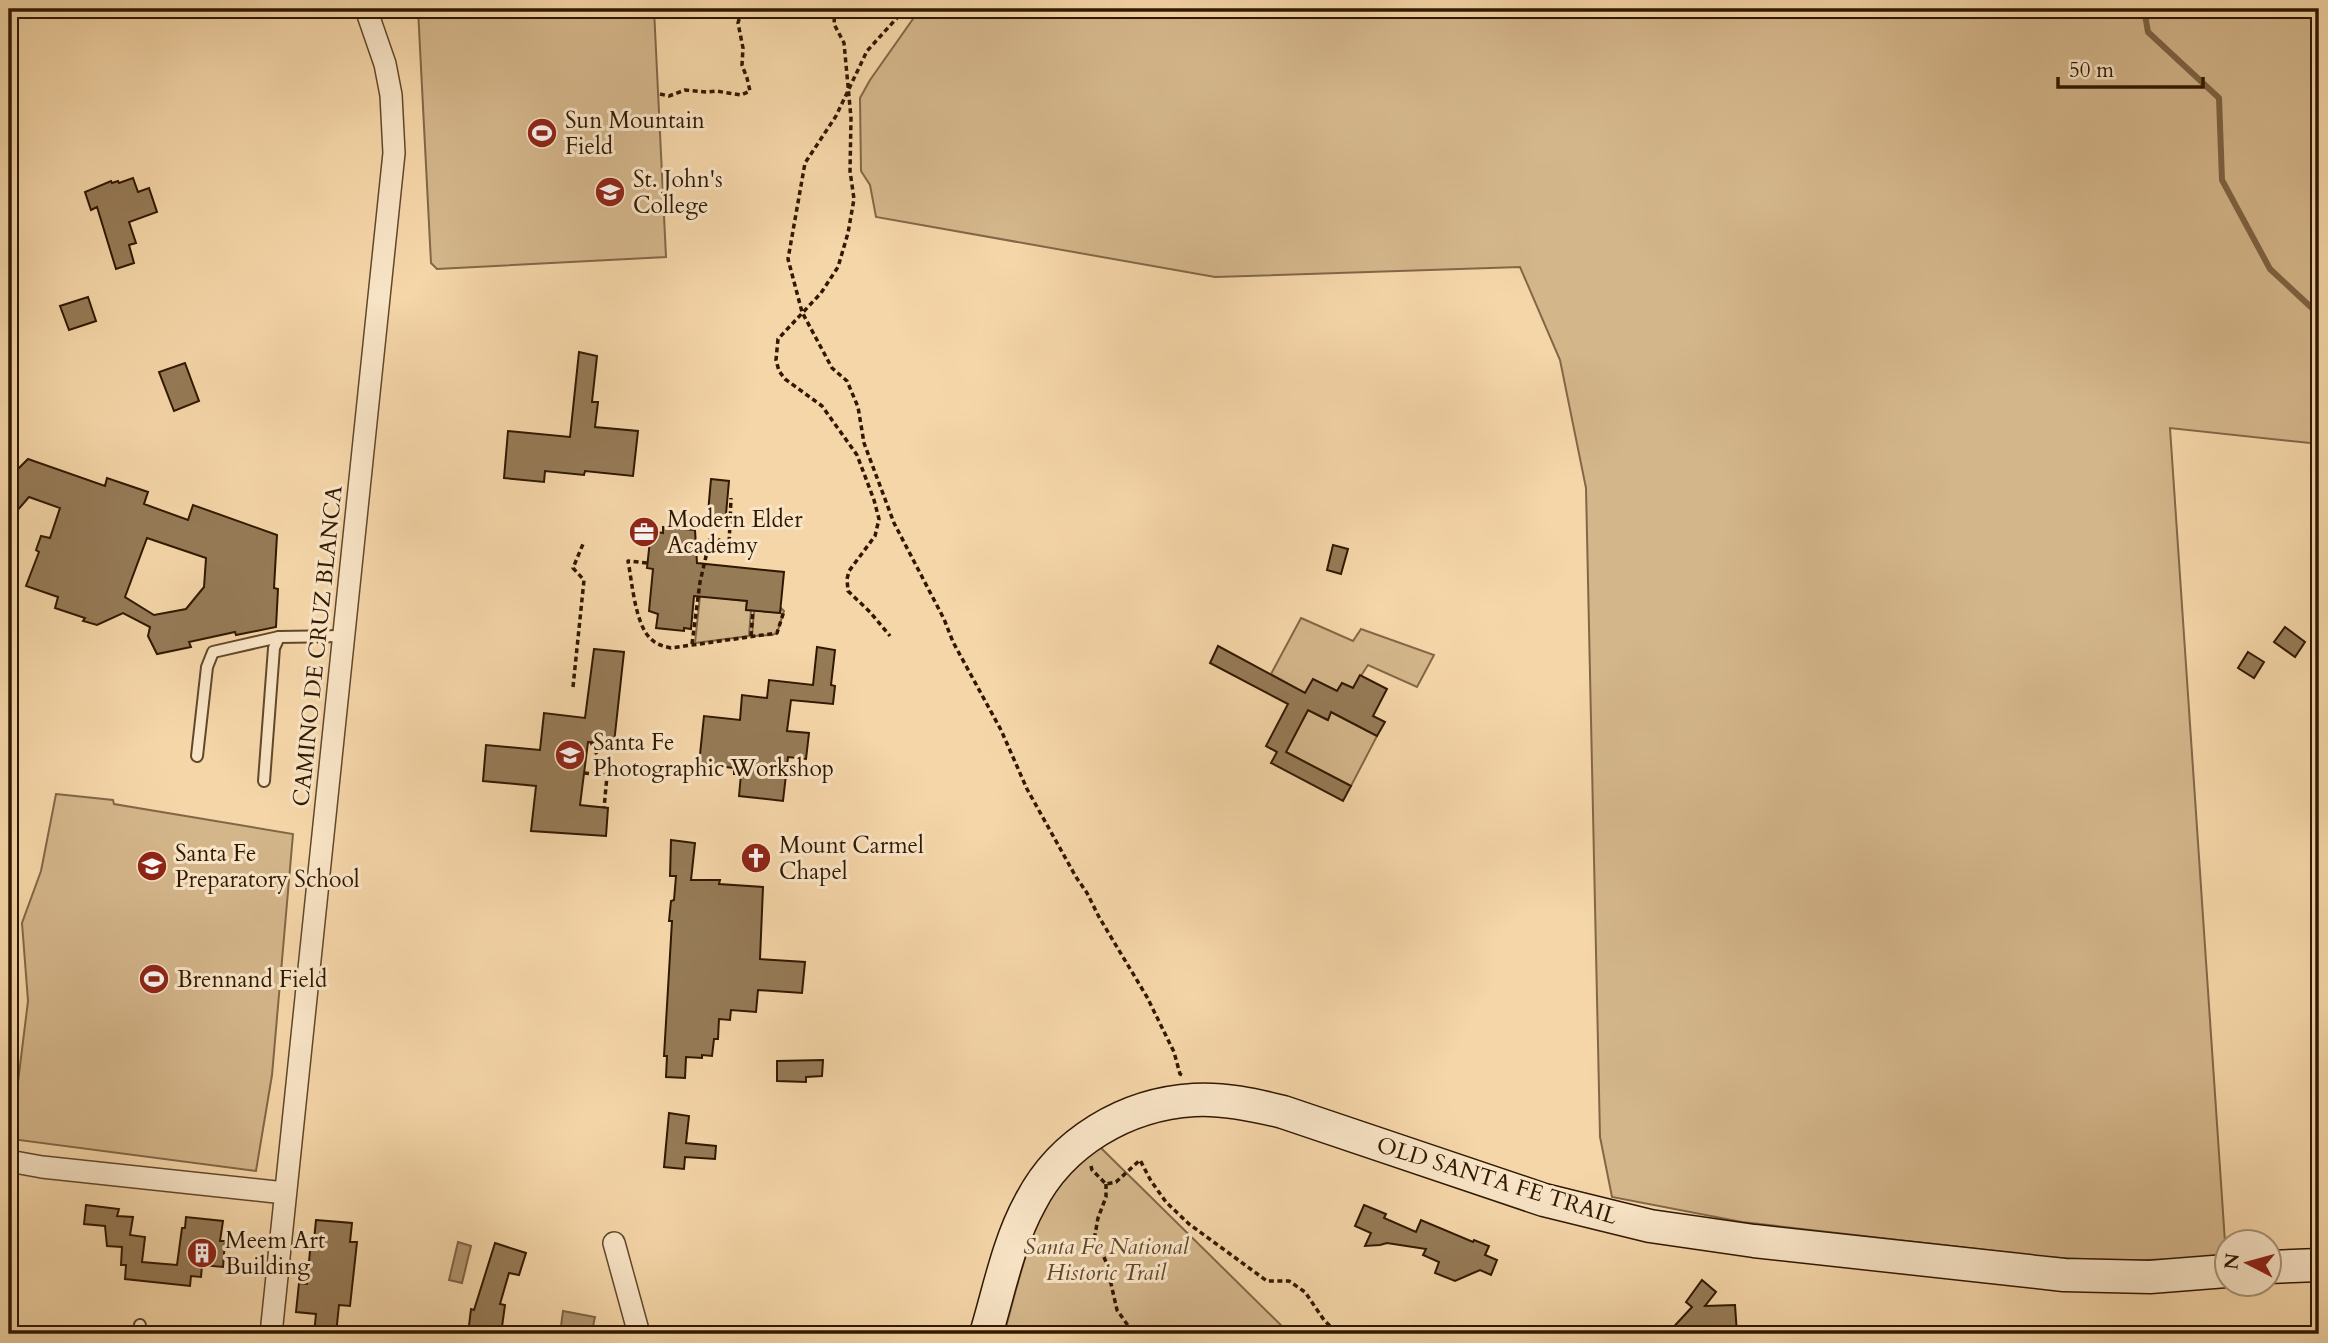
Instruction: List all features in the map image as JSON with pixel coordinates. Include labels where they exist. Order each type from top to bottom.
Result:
[{"type":"street","name":"CAMINO DE CRUZ BLANCA","points":[[271,1334],[394,153],[391,95],[366,9]]},
{"type":"street","name":"OLD SANTA FE TRAIL","points":[[986,1334],[1018,1227],[1030,1202],[1056,1164],[1079,1143],[1106,1125],[1172,1102],[1195,1100],[1257,1106],[1347,1133],[1544,1200],[1631,1222],[1709,1236],[2064,1275],[2150,1277],[2212,1272]]},
{"type":"street","points":[[9,1161],[42,1167],[285,1193]]},
{"type":"street","points":[[614,1243],[639,1334]]},
{"type":"street","points":[[2282,1266],[2319,1265]]},
{"type":"lane","points":[[197,756],[207,667],[213,652],[279,637],[344,636]]},
{"type":"lane","points":[[264,781],[274,648],[279,637]]},
{"type":"path","points":[[660,94],[669,96],[685,90],[741,95],[750,91],[742,65],[743,48],[738,23],[741,9]]},
{"type":"path","points":[[835,9],[834,24],[844,43],[850,171],[854,199],[838,267],[821,293],[778,339],[776,348],[779,371],[785,380],[822,406],[857,455],[874,500],[878,519],[875,536],[849,571],[846,579],[848,591],[890,636]]},
{"type":"path","points":[[905,9],[867,51],[836,116],[805,163],[788,259],[802,313],[832,368],[847,381],[858,407],[864,443],[894,523],[989,712],[1001,730],[1027,789],[1147,997],[1174,1052],[1180,1074],[1191,1078]]},
{"type":"path","points":[[692,644],[700,582],[711,535],[729,546],[731,498]]},
{"type":"path","points":[[573,687],[584,580],[573,568],[583,544]]},
{"type":"path","points":[[647,563],[628,561],[642,625],[649,638],[660,645],[671,648],[772,635],[777,633],[785,611]]},
{"type":"path","points":[[751,636],[753,610]]},
{"type":"path","points":[[592,742],[607,776],[604,808]]},
{"type":"path","points":[[584,773],[621,777]]},
{"type":"path","points":[[1106,1184],[1116,1182],[1140,1160],[1166,1202],[1189,1224],[1267,1281],[1289,1281],[1305,1292],[1324,1320],[1338,1334]]},
{"type":"path","points":[[1090,1162],[1092,1170],[1106,1184],[1106,1197],[1095,1235],[1107,1262],[1117,1310],[1134,1334]]},
{"type":"green space","name":"Sun Mountain Field","points":[[418,9],[654,9],[666,257],[437,269],[431,263]]},
{"type":"green space","points":[[920,9],[2319,9],[2319,444],[2170,428],[2224,1228],[2212,1228],[2212,1257],[2091,1260],[2046,1257],[1742,1222],[1612,1197],[1600,1137],[1586,488],[1560,360],[1520,267],[1215,277],[876,217],[870,185],[861,171],[860,98]]},
{"type":"green space","points":[[700,596],[747,601],[746,609],[751,610],[749,636],[695,643]]},
{"type":"green space","points":[[781,608],[784,611],[777,633],[752,636],[754,610],[780,613]]},
{"type":"green space","points":[[1301,618],[1353,641],[1361,629],[1434,655],[1417,687],[1368,665],[1353,688],[1342,683],[1337,691],[1313,679],[1305,693],[1271,674]]},
{"type":"green space","points":[[1308,710],[1327,720],[1331,712],[1377,736],[1351,786],[1286,752]]},
{"type":"green space","name":"Brennand Field","points":[[56,794],[113,800],[114,804],[293,834],[272,1075],[256,1171],[11,1139],[28,1001],[22,923],[41,871]]},
{"type":"green space","name":"Santa Fe National Historic Trail","points":[[1099,1146],[1290,1334],[1004,1334],[1034,1232],[1052,1194],[1063,1179]]},
{"type":"shaded area","points":[[458,1242],[471,1246],[462,1283],[449,1280]]},
{"type":"shaded area","points":[[563,1311],[595,1317],[592,1331],[561,1326]]},
{"type":"building","points":[[133,178],[138,192],[149,188],[157,212],[129,222],[136,243],[129,245],[134,263],[116,269],[97,207],[91,210],[85,192],[111,181],[119,183]]},
{"type":"building","points":[[88,297],[96,321],[69,330],[60,306]]},
{"type":"building","points":[[579,352],[597,356],[592,402],[598,402],[595,427],[638,431],[633,476],[585,471],[584,475],[545,471],[544,482],[504,478],[508,431],[570,437]]},
{"type":"building","points":[[185,363],[199,401],[174,411],[159,372]]},
{"type":"building","points":[[28,459],[105,486],[107,478],[148,492],[144,504],[188,520],[193,505],[277,535],[274,588],[278,589],[276,627],[189,642],[191,647],[157,654],[148,636],[150,627],[123,613],[97,625],[55,608],[58,597],[26,586],[39,552],[36,550],[41,536],[50,538],[60,508],[29,497],[9,520],[9,478]],"holes":[[[147,538],[206,558],[204,587],[186,609],[154,615],[125,597]]]},
{"type":"building","points":[[711,479],[729,481],[725,525],[707,524]]},
{"type":"building","points":[[663,527],[695,530],[697,563],[784,572],[780,613],[746,610],[747,601],[694,596],[691,629],[684,628],[684,631],[656,628],[658,614],[649,611],[653,569],[647,568],[651,531],[663,533]]},
{"type":"building","points":[[1333,545],[1348,549],[1341,574],[1327,570]]},
{"type":"building","points":[[2285,627],[2305,642],[2295,657],[2274,642]]},
{"type":"building","points":[[1218,646],[1305,693],[1313,679],[1337,691],[1342,683],[1353,688],[1360,675],[1387,689],[1373,716],[1385,722],[1377,736],[1331,712],[1328,720],[1308,710],[1286,752],[1351,786],[1343,801],[1271,763],[1277,752],[1266,746],[1288,704],[1210,663]]},
{"type":"building","points":[[817,647],[835,650],[831,685],[835,686],[833,704],[791,700],[787,731],[809,733],[806,759],[788,757],[783,801],[739,796],[741,774],[734,774],[734,768],[699,764],[704,716],[740,720],[742,695],[767,698],[769,680],[813,685]]},
{"type":"building","points":[[594,649],[624,652],[614,743],[588,742],[580,805],[608,808],[606,836],[531,831],[536,786],[483,781],[486,745],[540,750],[544,713],[585,718]]},
{"type":"building","points":[[2248,652],[2264,662],[2254,678],[2238,668]]},
{"type":"building","points":[[671,840],[695,843],[691,880],[720,880],[719,884],[763,887],[760,959],[805,962],[802,993],[758,990],[756,1012],[731,1010],[730,1020],[719,1019],[718,1039],[714,1039],[712,1056],[686,1057],[685,1078],[666,1077],[667,1056],[664,1056],[672,921],[669,921],[676,876],[670,876]]},
{"type":"building","points":[[823,1060],[822,1076],[806,1077],[806,1082],[777,1081],[777,1061]]},
{"type":"building","points":[[669,1113],[689,1116],[686,1143],[716,1146],[715,1159],[685,1157],[684,1169],[664,1167]]},
{"type":"building","name":"Meem Art Building","points":[[86,1205],[119,1209],[117,1216],[133,1217],[130,1235],[145,1237],[142,1262],[177,1265],[186,1217],[223,1221],[220,1241],[225,1241],[223,1267],[202,1265],[201,1277],[191,1276],[190,1286],[125,1279],[126,1265],[121,1265],[122,1247],[107,1246],[105,1226],[84,1224]]},
{"type":"building","points":[[1364,1205],[1386,1214],[1384,1218],[1416,1232],[1421,1220],[1489,1246],[1485,1255],[1497,1260],[1491,1275],[1480,1270],[1455,1281],[1435,1273],[1439,1262],[1423,1255],[1426,1249],[1387,1243],[1365,1246],[1371,1233],[1355,1226]]},
{"type":"building","points":[[316,1220],[352,1223],[350,1242],[357,1242],[350,1306],[339,1305],[336,1334],[314,1334],[316,1314],[296,1312],[299,1283],[307,1284],[311,1240],[314,1240]]},
{"type":"building","points":[[495,1243],[526,1253],[519,1275],[509,1273],[500,1304],[505,1305],[501,1334],[468,1334],[471,1309],[474,1310]]},
{"type":"building","points":[[1702,1280],[1716,1292],[1705,1306],[1735,1305],[1737,1334],[1667,1334],[1692,1307],[1686,1302]]},
{"type":"waterway","points":[[2144,9],[2148,32],[2219,98],[2222,180],[2270,269],[2314,310],[2319,321]]},
{"type":"place","name":"Sun Mountain Field","points":[[542,133]]},
{"type":"place","name":"St. John's College","points":[[610,192]]},
{"type":"place","name":"Modern Elder Academy","points":[[644,532]]},
{"type":"place","name":"Santa Fe Photographic Workshop","points":[[570,755]]},
{"type":"place","name":"Mount Carmel Chapel","points":[[756,858]]},
{"type":"place","name":"Santa Fe Preparatory School","points":[[152,866]]},
{"type":"place","name":"Brennand Field","points":[[154,979]]},
{"type":"place","name":"Meem Art Building","points":[[202,1253]]}]
